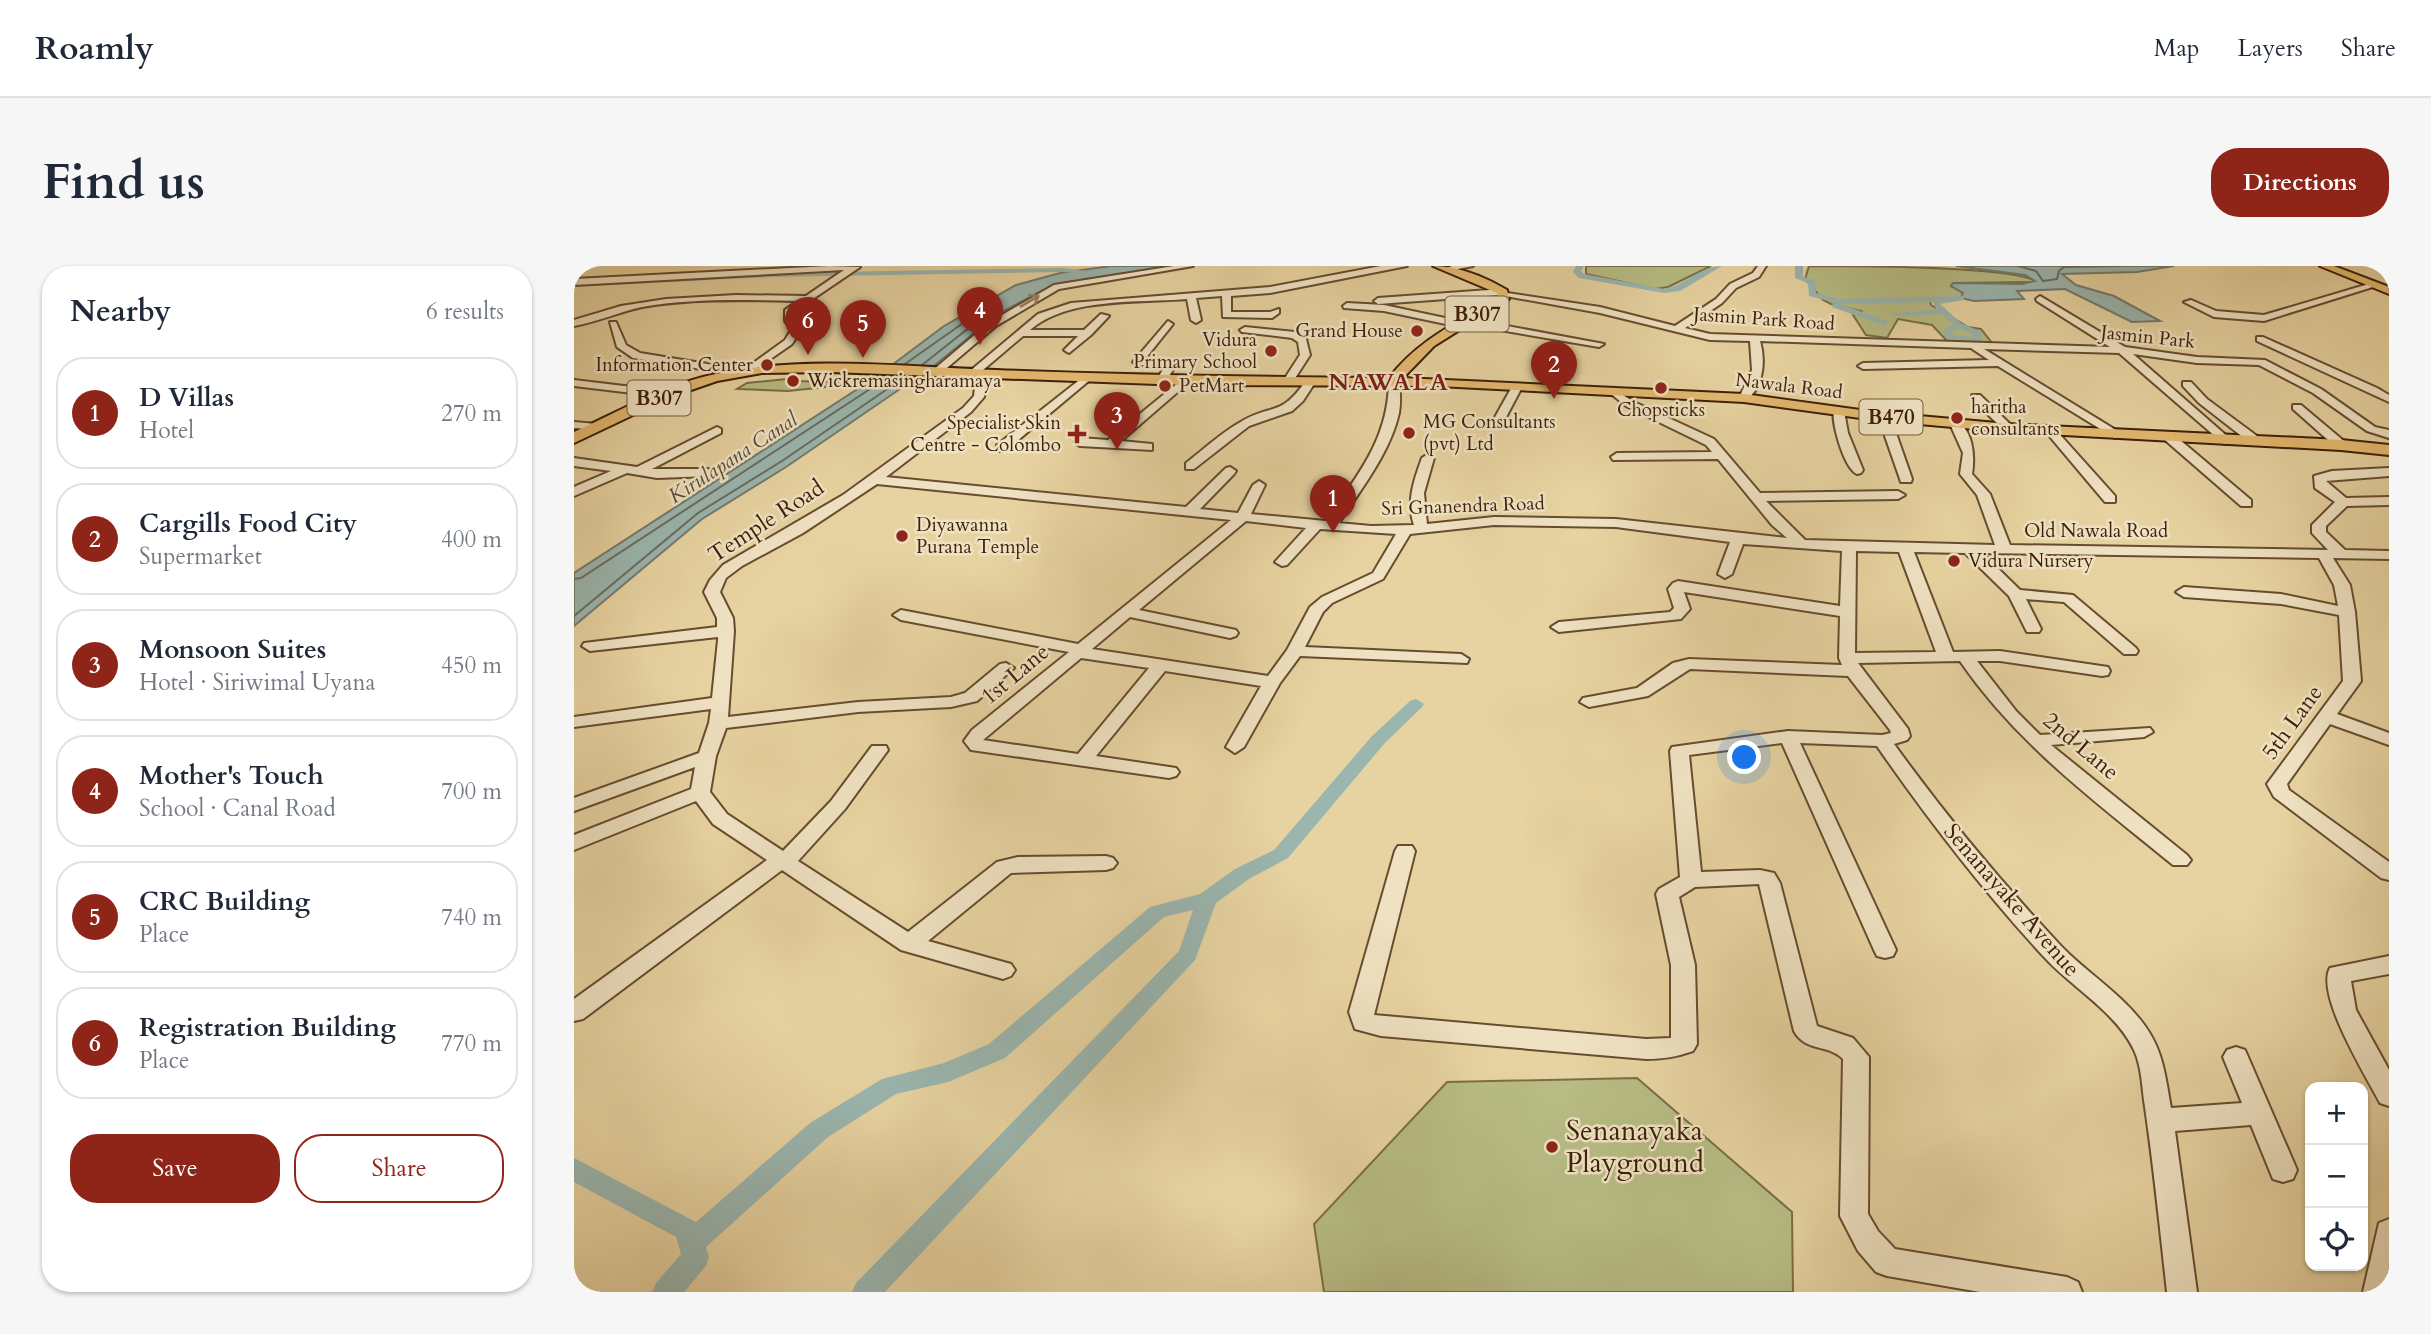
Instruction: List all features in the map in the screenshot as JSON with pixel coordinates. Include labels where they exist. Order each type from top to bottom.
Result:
[{"type":"main road","points":[[2325,266],[2389,290]]},
{"type":"main road","name":"B307","points":[[574,438],[666,394],[743,371],[881,369],[1184,381],[1394,380],[1405,363],[1422,346],[1496,303],[1503,293],[1487,283],[1443,268]]},
{"type":"main road","name":"Nawala Road","points":[[1394,380],[1744,398],[1956,424],[2341,445],[2389,450]]},
{"type":"street","points":[[643,279],[664,266]]},
{"type":"street","points":[[692,276],[708,266]]},
{"type":"street","points":[[936,371],[993,324],[1057,287],[1189,266]]},
{"type":"street","points":[[1124,292],[1191,296],[1270,290],[1373,269],[1403,266]]},
{"type":"street","points":[[1443,268],[1469,266]]},
{"type":"street","points":[[1675,330],[1718,301],[1733,286],[1756,275],[1762,266]]},
{"type":"street","points":[[574,282],[855,267]]},
{"type":"street","points":[[612,324],[622,347],[637,356],[743,371],[789,342],[796,330],[790,321],[790,310],[855,267]]},
{"type":"street","points":[[1373,269],[1382,279]]},
{"type":"street","points":[[610,280],[628,270]]},
{"type":"street","points":[[807,282],[835,280]]},
{"type":"street","points":[[574,292],[582,292],[597,282]]},
{"type":"street","points":[[704,286],[768,282]]},
{"type":"street","points":[[978,373],[1019,333],[1041,316],[1056,310],[1096,302],[1143,282]]},
{"type":"street","points":[[2188,302],[2214,313],[2264,318],[2375,285]]},
{"type":"street","points":[[1227,293],[1226,315],[1272,315],[1276,311]]},
{"type":"street","name":"Jasmin Park Road","points":[[1378,301],[1503,293],[1600,310],[1710,337],[2025,348]]},
{"type":"street","points":[[1191,296],[1196,320]]},
{"type":"street","points":[[574,323],[597,319],[616,307],[717,298],[805,298]]},
{"type":"street","points":[[2040,299],[2122,350],[2224,440]]},
{"type":"street","points":[[1347,306],[1384,308],[1598,344]]},
{"type":"street","points":[[1069,350],[1104,316]]},
{"type":"street","points":[[1161,380],[1172,365],[1138,362],[1168,324]]},
{"type":"street","points":[[1245,330],[1295,335],[1303,341],[1306,355],[1287,381]]},
{"type":"street","points":[[1019,333],[1088,333]]},
{"type":"street","points":[[1744,398],[1760,363],[1760,354],[1754,339]]},
{"type":"street","points":[[2260,339],[2349,377],[2389,400]]},
{"type":"street","points":[[1974,347],[2115,434]]},
{"type":"street","name":"Jasmin Park","points":[[2025,348],[2122,350],[2197,360],[2255,361],[2268,364],[2317,391],[2371,429],[2389,434]]},
{"type":"street","points":[[1863,366],[2001,363]]},
{"type":"street","name":"Temple Road","points":[[699,792],[722,702],[726,631],[725,618],[712,592],[715,579],[732,566],[790,535],[875,480],[967,410],[979,397],[978,373]]},
{"type":"street","points":[[1001,448],[1087,377]]},
{"type":"street","points":[[1282,562],[1322,526],[1356,486],[1389,426],[1394,409],[1394,380]]},
{"type":"street","points":[[1111,444],[1184,381]]},
{"type":"street","points":[[1190,466],[1245,424],[1288,409],[1299,399],[1311,381]]},
{"type":"street","points":[[574,383],[666,394]]},
{"type":"street","points":[[2188,384],[2203,401],[2257,442]]},
{"type":"street","points":[[1500,419],[1517,387]]},
{"type":"street","points":[[1615,393],[1630,404],[1710,442],[1777,522],[1802,544]]},
{"type":"street","points":[[1976,397],[2008,428]]},
{"type":"street","points":[[2297,407],[2341,445]]},
{"type":"street","points":[[1838,411],[1842,433],[1857,470]]},
{"type":"street","points":[[1884,416],[1906,479]]},
{"type":"street","points":[[1956,424],[1969,453],[1966,474],[1983,494],[2004,549]]},
{"type":"street","points":[[574,425],[597,427]]},
{"type":"street","points":[[2050,430],[2110,499]]},
{"type":"street","points":[[574,492],[633,470],[717,431]]},
{"type":"street","points":[[2169,437],[2246,503]]},
{"type":"street","points":[[1080,442],[1149,447]]},
{"type":"street","points":[[1617,457],[1722,455]]},
{"type":"street","points":[[1422,528],[1416,515],[1419,483],[1428,458]]},
{"type":"street","points":[[574,462],[633,470],[707,473]]},
{"type":"street","points":[[1188,513],[1230,471]]},
{"type":"street","points":[[2389,472],[2332,475],[2319,479],[2320,485],[2343,502],[2389,501]]},
{"type":"street","name":"Sri Gnanendra Road","points":[[875,480],[1322,526],[1405,530],[1494,521],[1616,523],[1738,539],[1802,544]]},
{"type":"street","points":[[1242,519],[1259,485]]},
{"type":"street","points":[[1758,499],[1899,497]]},
{"type":"street","name":"5th Lane","points":[[2343,502],[2319,525],[2319,533],[2330,552],[2342,585],[2347,612],[2352,681],[2277,784],[2281,793],[2389,873]]},
{"type":"street","name":"1st Lane","points":[[1169,772],[978,746],[973,741],[1079,650],[1242,519]]},
{"type":"street","points":[[1235,747],[1317,610],[1327,600],[1378,576],[1394,553],[1405,530]]},
{"type":"street","points":[[1725,574],[1738,539]]},
{"type":"street","name":"Old Nawala Road","points":[[1802,544],[1849,547],[2330,552],[2389,555]]},
{"type":"street","points":[[1691,880],[1679,751],[1788,737],[1883,741],[1900,736],[1899,729],[1850,664],[1846,612],[1849,547]]},
{"type":"street","name":"2nd Lane","points":[[1905,548],[1955,656],[2036,741],[2180,860]]},
{"type":"street","points":[[1969,549],[2016,594],[2033,629]]},
{"type":"street","points":[[1559,627],[1675,616],[1682,609],[1676,589],[1678,586],[1846,612]]},
{"type":"street","points":[[2184,592],[2269,598],[2347,612]]},
{"type":"street","points":[[2016,594],[2067,598],[2130,651]]},
{"type":"street","points":[[1126,612],[1230,633]]},
{"type":"street","points":[[901,615],[1161,665],[1272,682]]},
{"type":"street","points":[[590,646],[726,631]]},
{"type":"street","points":[[1294,651],[1461,659]]},
{"type":"street","points":[[1589,702],[1642,692],[1679,667],[1689,664],[1850,664],[1955,656],[2000,656],[2102,671]]},
{"type":"street","points":[[1084,759],[1161,665]]},
{"type":"street","points":[[718,723],[858,707],[951,702],[971,697],[1006,668]]},
{"type":"street","points":[[574,722],[722,702]]},
{"type":"street","points":[[2326,716],[2389,739]]},
{"type":"street","points":[[2036,741],[2144,732]]},
{"type":"street","points":[[1788,737],[1885,950]]},
{"type":"street","name":"Senanayake Avenue","points":[[1883,741],[1921,795],[2015,909],[2057,956],[2137,1035],[2147,1052],[2160,1119]]},
{"type":"street","points":[[574,1012],[784,861],[838,805],[879,750]]},
{"type":"street","points":[[574,806],[707,756]]},
{"type":"street","points":[[574,843],[699,792],[720,819],[909,944],[1003,970]]},
{"type":"street","points":[[1405,851],[1361,1012],[1364,1022],[1381,1026],[1646,1049],[1670,1049],[1684,1044],[1683,965],[1667,894],[1691,880],[1766,878],[1806,1031],[1817,1040],[1840,1042],[1850,1047],[1856,1057],[1854,1216],[1868,1241],[1887,1262],[2057,1291]]},
{"type":"street","points":[[909,944],[1004,867],[1107,863]]},
{"type":"street","points":[[2387,967],[2338,974],[2344,1010],[2389,1095]]},
{"type":"street","points":[[2236,1057],[2283,1170]]},
{"type":"street","points":[[2182,1292],[2160,1119],[2259,1113]]},
{"type":"street","points":[[2378,1292],[2389,1233]]},
{"type":"green space","points":[[1586,266],[1711,266],[1668,287],[1655,289],[1586,274]]},
{"type":"green space","points":[[1809,266],[1966,270],[2023,277],[2036,282],[1953,283],[1951,286],[1963,293],[1961,298],[1930,299],[1931,305],[1968,327],[1981,329],[1992,343],[1948,342],[1932,325],[1898,319],[1887,338],[1866,335],[1853,315],[1861,311],[1823,300],[1805,279]]},
{"type":"green space","points":[[797,378],[794,381],[838,382],[835,386],[788,391],[737,389],[747,383]]},
{"type":"green space","name":"Senanayaka Playground","points":[[1637,1078],[1792,1212],[1793,1292],[1324,1292],[1314,1224],[1447,1082]]},
{"type":"water","points":[[1111,266],[1175,266],[1051,286],[996,315],[935,365],[786,467],[702,519],[574,626],[574,573],[876,377],[944,326],[1016,285],[1060,273]]},
{"type":"water","points":[[1956,266],[2174,266],[2137,272],[2062,274],[2076,285],[2114,296],[2160,321],[2132,322],[2065,289],[2017,291],[2024,299],[1974,301],[1961,298],[1963,293],[1951,286],[1953,283],[2022,284],[2035,281],[2025,275]]},
{"type":"waterway","points":[[1580,266],[1577,272],[1582,276],[1664,291],[1677,289],[1718,266]]},
{"type":"waterway","points":[[1799,266],[1799,278],[1812,282],[1812,294],[1839,301],[1938,300]]},
{"type":"waterway","points":[[574,285],[771,275],[1063,270],[1099,273]]},
{"type":"waterway","points":[[1938,300],[1961,298]]},
{"type":"waterway","points":[[1938,300],[1936,304],[1958,325]]},
{"type":"waterway","points":[[1837,303],[1835,305],[1885,323]]},
{"type":"waterway","points":[[1895,314],[1943,311]]},
{"type":"waterway","points":[[1958,325],[1979,334],[1978,340],[1950,337],[1946,331],[1958,325]]},
{"type":"waterway","points":[[1207,899],[1242,874],[1281,854],[1378,740],[1416,704]]},
{"type":"waterway","points":[[691,1243],[819,1130],[890,1086],[948,1072],[997,1051],[1157,912],[1207,899]]},
{"type":"waterway","points":[[866,1292],[1188,955],[1207,899]]},
{"type":"waterway","points":[[574,1169],[686,1229],[691,1243]]},
{"type":"waterway","points":[[666,1292],[696,1257],[691,1243]]},
{"type":"place","name":"Grand House","points":[[1417,331]]},
{"type":"place","name":"Mother's Touch","points":[[980,345]]},
{"type":"place","name":"Vidura Primary School","points":[[1271,351]]},
{"type":"place","name":"Registration Building","points":[[808,355]]},
{"type":"place","name":"CRC Building","points":[[863,358]]},
{"type":"place","name":"Information Center","points":[[767,365]]},
{"type":"place","name":"Wickremasingharamaya","points":[[793,381]]},
{"type":"place","name":"PetMart","points":[[1165,386]]},
{"type":"place","name":"Chopsticks","points":[[1661,388]]},
{"type":"place","name":"Cargills Food City","points":[[1554,399]]},
{"type":"place","name":"haritha consultants","points":[[1957,418]]},
{"type":"place","name":"MG Consultants (pvt) Ltd","points":[[1409,433]]},
{"type":"place","name":"Specialist Skin Centre - Colombo","points":[[1077,434]]},
{"type":"place","name":"Monsoon Suites","points":[[1117,450]]},
{"type":"place","name":"D Villas","points":[[1333,533]]},
{"type":"place","name":"Diyawanna Purana Temple","points":[[902,536]]},
{"type":"place","name":"Vidura Nursery","points":[[1954,561]]},
{"type":"place","name":"Senanayaka Playground","points":[[1552,1147]]},
{"type":"district","name":"NAWALA","points":[[1389,382]]},
{"type":"water label","name":"Kirulapana Canal","points":[[733,458]]}]
